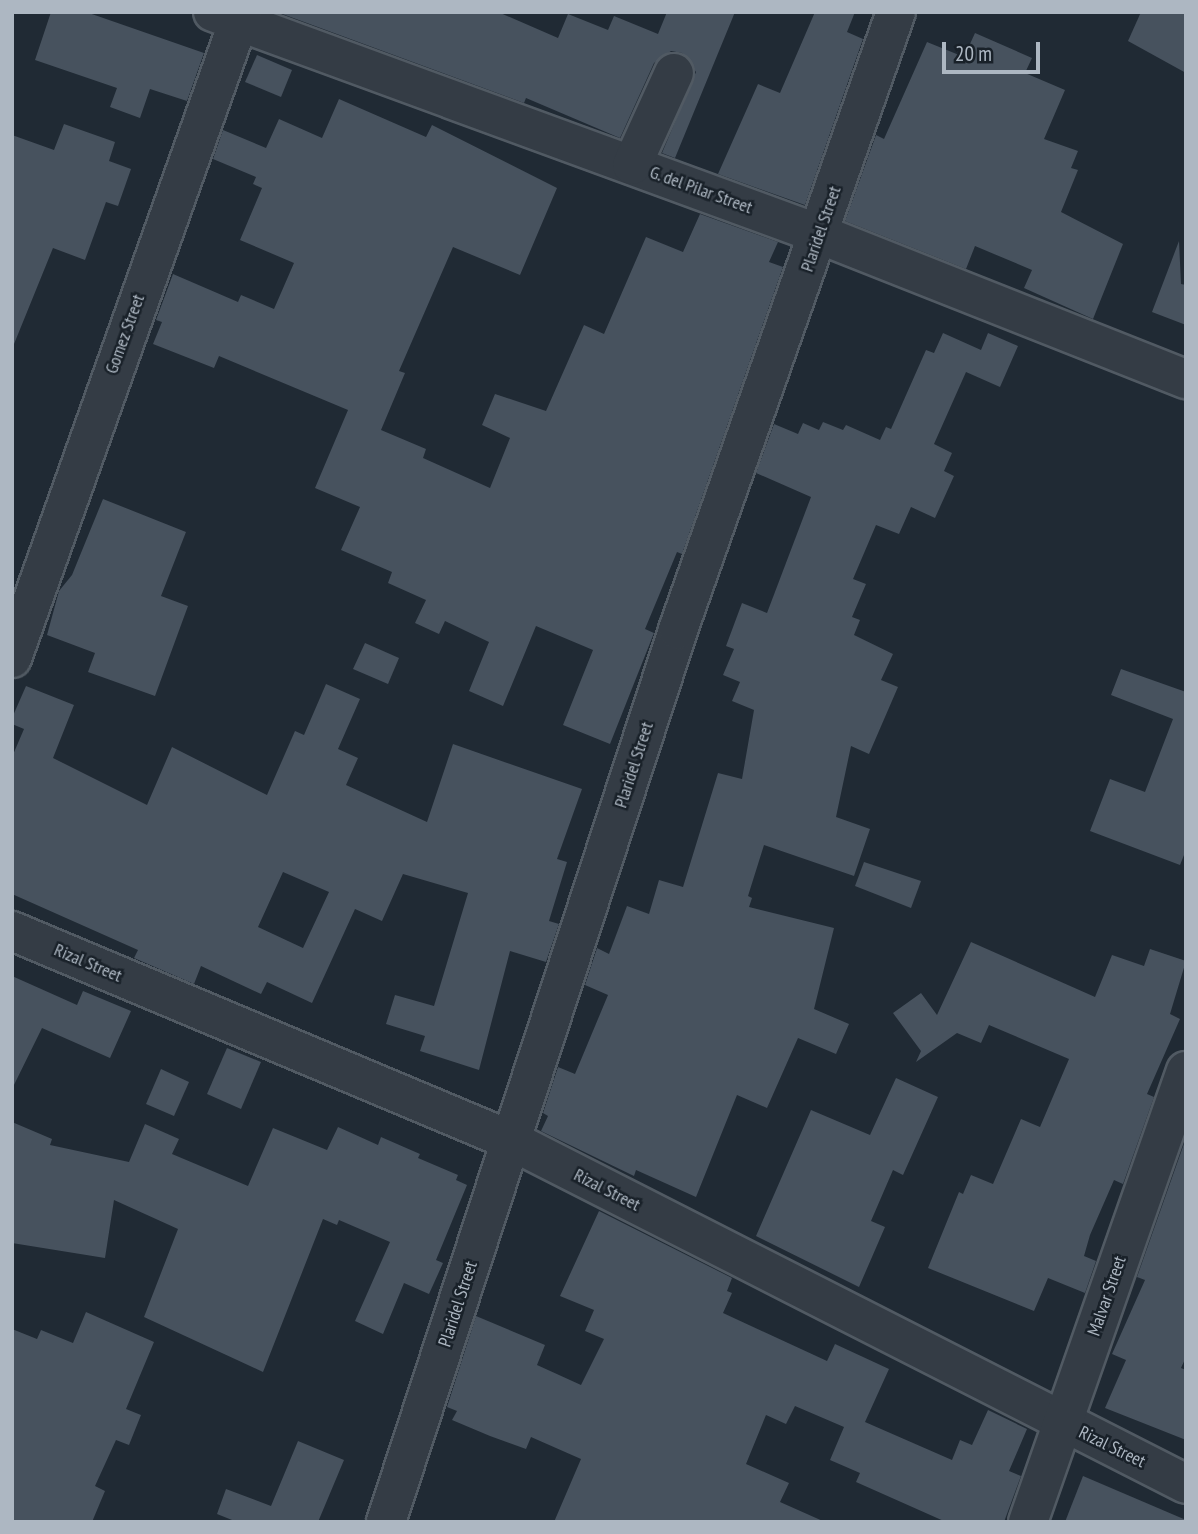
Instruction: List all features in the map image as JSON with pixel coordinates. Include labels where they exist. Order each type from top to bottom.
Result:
[{"type":"street","name":"Plaridel Street","points":[[386,1522],[678,630],[897,12]]},
{"type":"street","name":"G. del Pilar Street","points":[[231,15],[819,234],[1186,379]]},
{"type":"street","name":"Gomez Street","points":[[12,658],[231,15]]},
{"type":"street","points":[[632,165],[674,72]]},
{"type":"street","name":"Rizal Street","points":[[12,931],[512,1141],[1186,1484]]},
{"type":"street","name":"Malvar Street","points":[[1028,1522],[1186,1070]]},
{"type":"building","points":[[51,12],[86,12],[204,53],[187,101],[150,89],[140,118],[110,107],[117,88],[35,60]]},
{"type":"building","points":[[277,12],[498,12],[558,38],[568,14],[608,30],[614,16],[658,34],[667,12],[735,12],[675,158],[662,153],[696,72],[682,53],[671,51],[654,63],[620,138],[526,98],[524,103]]},
{"type":"building","points":[[815,12],[855,12],[847,32],[863,39],[805,205],[718,174],[758,84],[780,93]]},
{"type":"building","points":[[1141,12],[1186,12],[1186,73],[1128,41]]},
{"type":"building","points":[[975,33],[1032,58],[1025,73],[1065,90],[1044,139],[1078,151],[1071,168],[1078,170],[1061,212],[1123,244],[1093,319],[1024,288],[1032,270],[975,246],[966,269],[845,221],[876,135],[884,139],[927,42],[964,57]]},
{"type":"building","points":[[257,55],[292,70],[281,97],[245,82]]},
{"type":"building","points":[[339,99],[426,137],[432,125],[557,188],[520,275],[453,247],[399,371],[405,373],[381,430],[426,449],[423,458],[490,488],[510,438],[482,425],[495,394],[546,411],[584,325],[604,334],[646,237],[683,252],[700,214],[778,242],[769,262],[783,267],[682,554],[677,552],[645,629],[654,633],[610,744],[563,725],[593,650],[536,626],[503,706],[469,691],[489,642],[445,621],[439,634],[415,623],[426,600],[388,583],[392,572],[341,550],[360,507],[315,488],[348,410],[219,356],[214,368],[153,344],[162,322],[156,320],[173,274],[238,302],[241,295],[274,309],[294,263],[240,240],[262,188],[253,184],[256,177],[213,159],[223,130],[266,148],[279,119],[322,138]]},
{"type":"building","points":[[64,124],[115,142],[109,161],[131,169],[118,206],[106,202],[85,260],[53,248],[12,349],[12,135],[54,150]]},
{"type":"building","points":[[1179,241],[1181,284],[1186,285],[1186,325],[1152,312]]},
{"type":"building","points":[[943,333],[981,350],[988,333],[1018,346],[1000,387],[966,372],[934,444],[952,453],[944,471],[954,476],[935,518],[911,507],[899,534],[876,525],[853,579],[866,584],[852,617],[860,620],[854,635],[893,654],[881,680],[898,687],[869,754],[851,746],[836,817],[870,829],[854,876],[764,845],[748,896],[752,898],[749,907],[834,928],[814,1009],[849,1024],[836,1054],[798,1038],[767,1108],[737,1095],[696,1197],[636,1170],[634,1176],[541,1131],[548,1116],[543,1113],[558,1067],[575,1074],[608,995],[585,985],[597,948],[609,954],[627,906],[649,914],[659,880],[683,887],[718,773],[742,779],[754,710],[732,701],[740,682],[723,675],[734,649],[726,646],[742,603],[767,613],[811,497],[756,473],[774,424],[798,434],[803,423],[819,430],[823,422],[843,430],[846,425],[880,440],[886,427],[891,429],[926,350],[934,353]]},
{"type":"building","points":[[103,499],[186,532],[161,596],[188,606],[155,696],[88,672],[95,653],[47,635],[59,591],[72,575]]},
{"type":"building","points":[[365,643],[399,658],[388,684],[353,669]]},
{"type":"building","points":[[1121,669],[1186,692],[1186,850],[1180,865],[1090,831],[1110,779],[1145,792],[1173,719],[1111,695]]},
{"type":"building","points":[[326,684],[360,699],[338,749],[358,758],[346,785],[427,822],[453,744],[582,789],[557,859],[567,862],[549,921],[559,924],[546,962],[510,951],[479,1070],[420,1051],[425,1036],[386,1024],[395,995],[434,1006],[468,893],[403,874],[382,921],[355,909],[312,1003],[267,982],[261,994],[201,966],[194,984],[134,958],[138,950],[12,894],[12,757],[24,729],[12,724],[12,718],[26,686],[74,705],[53,758],[147,805],[172,747],[267,795],[295,731],[304,735]],"holes":[[[283,872],[329,892],[303,948],[258,927]]]},
{"type":"building","points":[[864,862],[921,881],[911,908],[855,886]]},
{"type":"building","points":[[971,942],[1095,997],[1112,955],[1144,966],[1150,949],[1186,961],[1170,1014],[1180,1019],[1147,1094],[1154,1097],[1123,1184],[1114,1180],[1090,1235],[1084,1256],[1096,1261],[1085,1293],[1048,1278],[1034,1311],[928,1268],[959,1192],[963,1194],[971,1175],[993,1184],[1021,1119],[1040,1127],[1069,1059],[989,1025],[981,1043],[957,1033],[916,1062],[921,1051],[893,1013],[921,993],[937,1015]]},
{"type":"building","points":[[12,976],[77,1005],[83,991],[131,1011],[110,1058],[42,1028],[12,1089]]},
{"type":"building","points":[[227,1048],[261,1062],[241,1109],[207,1094]]},
{"type":"building","points":[[161,1069],[189,1082],[174,1116],[146,1104]]},
{"type":"building","points":[[896,1078],[938,1097],[903,1175],[893,1170],[871,1221],[885,1227],[859,1287],[756,1236],[811,1110],[870,1135]]},
{"type":"building","points":[[12,1122],[52,1139],[50,1145],[129,1162],[145,1124],[179,1139],[172,1154],[248,1186],[273,1128],[327,1150],[338,1127],[378,1145],[381,1137],[420,1154],[418,1158],[458,1175],[456,1180],[467,1185],[436,1260],[443,1263],[429,1294],[404,1283],[383,1334],[355,1321],[390,1242],[339,1220],[337,1225],[323,1219],[263,1372],[144,1317],[178,1229],[114,1200],[105,1258],[12,1243]]},
{"type":"building","points":[[1186,1138],[1186,1357],[1181,1368],[1186,1370],[1186,1440],[1105,1408],[1126,1360],[1112,1354],[1145,1280],[1137,1277]]},
{"type":"building","points":[[599,1211],[732,1278],[727,1291],[732,1293],[723,1313],[827,1361],[835,1344],[889,1369],[865,1422],[952,1460],[960,1440],[972,1445],[988,1410],[1027,1429],[1009,1471],[1021,1476],[1004,1522],[946,1522],[856,1482],[860,1473],[830,1460],[844,1427],[795,1406],[786,1424],[766,1415],[746,1464],[789,1483],[780,1502],[825,1522],[554,1522],[581,1459],[531,1437],[526,1449],[490,1436],[452,1420],[457,1411],[447,1407],[476,1316],[545,1345],[537,1365],[581,1385],[604,1339],[585,1331],[594,1310],[560,1296]]},
{"type":"building","points":[[86,1312],[154,1342],[126,1409],[141,1415],[129,1445],[116,1440],[95,1486],[105,1491],[92,1522],[12,1522],[12,1329],[37,1339],[41,1330],[73,1343]]},
{"type":"building","points":[[298,1441],[344,1460],[318,1522],[237,1522],[217,1514],[226,1489],[271,1506]]},
{"type":"building","points":[[1083,1476],[1186,1520],[1186,1522],[1065,1522]]}]
